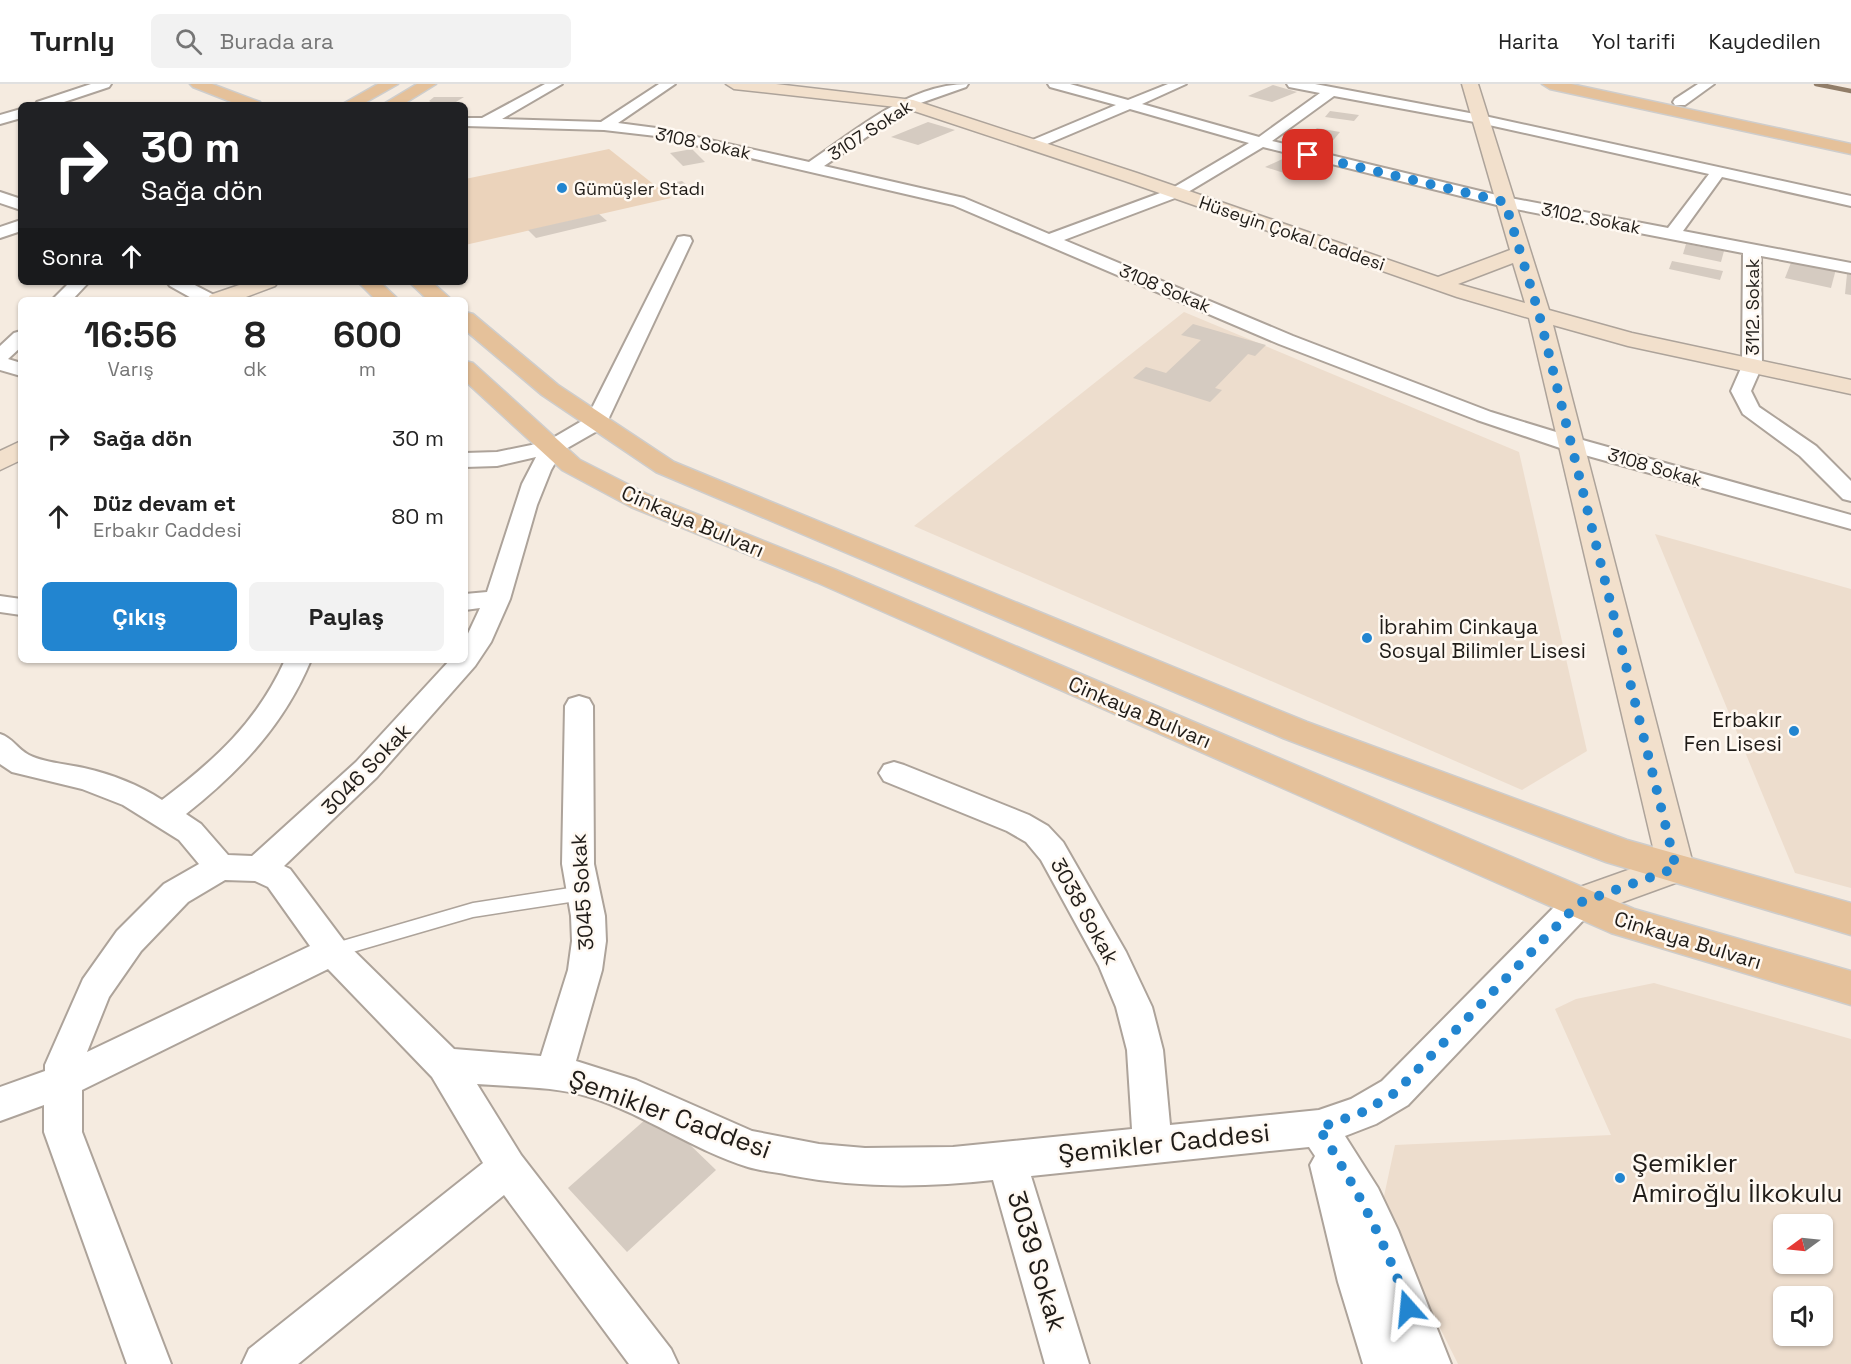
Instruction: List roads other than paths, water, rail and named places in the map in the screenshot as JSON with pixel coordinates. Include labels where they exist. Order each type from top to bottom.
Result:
[{"type":"main road","points":[[198,84],[246,102]]},
{"type":"main road","points":[[355,102],[390,84]]},
{"type":"main road","points":[[395,102],[428,84]]},
{"type":"main road","points":[[1550,84],[1851,149]]},
{"type":"main road","points":[[1599,84],[1851,140]]},
{"type":"main road","points":[[179,85],[224,102]]},
{"type":"main road","points":[[371,285],[385,297]]},
{"type":"main road","points":[[423,285],[437,297]]},
{"type":"main road","name":"Cinkaya Bulvarı","points":[[468,322],[550,390],[665,467],[1295,730],[1619,852],[1851,919]]},
{"type":"main road","name":"Cinkaya Bulvarı","points":[[468,371],[571,465],[640,501],[837,581],[1625,922],[1851,988]]},
{"type":"street","points":[[51,102],[104,84]]},
{"type":"street","points":[[474,123],[555,84]]},
{"type":"street","points":[[604,126],[668,84]]},
{"type":"street","name":"Hüseyin Çokal Caddesi","points":[[734,84],[907,103],[1176,192],[1438,284],[1628,339],[1851,387]]},
{"type":"street","name":"3107 Sokak","points":[[814,166],[907,103],[961,84]]},
{"type":"street","name":"3102. Sokak","points":[[1055,84],[1261,142],[1505,202],[1851,268]]},
{"type":"street","points":[[1035,144],[1179,84]]},
{"type":"street","points":[[1294,84],[1330,92],[1473,102],[1718,172],[1851,201]]},
{"type":"street","points":[[1347,84],[1418,100],[1473,102]]},
{"type":"street","points":[[1680,102],[1707,84]]},
{"type":"street","points":[[1050,240],[1176,192],[1261,142],[1330,92]]},
{"type":"street","points":[[1418,100],[1440,98]]},
{"type":"street","points":[[1473,102],[1539,314],[1676,868],[1579,903]]},
{"type":"street","points":[[4,125],[18,114]]},
{"type":"street","name":"3108 Sokak","points":[[474,123],[604,126],[656,132],[814,166],[958,201],[1286,340],[1484,416],[1571,444],[1851,522]]},
{"type":"street","points":[[1672,234],[1718,172]]},
{"type":"street","points":[[0,197],[18,204]]},
{"type":"street","points":[[0,233],[18,226]]},
{"type":"street","points":[[468,460],[498,459],[553,447],[596,422],[684,241]]},
{"type":"street","name":"3112. Sokak","points":[[1752,249],[1752,366],[1741,391],[1750,410],[1808,451],[1851,494]]},
{"type":"street","points":[[1438,284],[1521,254]]},
{"type":"street","points":[[64,297],[77,285]]},
{"type":"street","points":[[182,285],[204,297]]},
{"type":"street","points":[[218,297],[228,285]]},
{"type":"street","points":[[224,297],[258,285]]},
{"type":"street","points":[[0,356],[18,340]]},
{"type":"street","points":[[0,363],[18,368]]},
{"type":"street","name":"3046 Sokak","points":[[468,655],[484,628],[496,599],[534,483],[553,447]]},
{"type":"street","points":[[0,462],[18,451]]},
{"type":"street","points":[[468,602],[496,599]]},
{"type":"street","points":[[0,604],[18,607]]},
{"type":"street","points":[[165,814],[205,783],[256,734],[289,685],[297,663]]},
{"type":"street","name":"3046 Sokak","points":[[259,870],[329,808],[414,721],[462,663]]},
{"type":"street","name":"3045 Sokak","points":[[554,1073],[585,970],[589,941],[578,864],[579,706]]},
{"type":"street","points":[[0,745],[8,755],[22,765],[87,779],[134,797],[165,814],[190,832],[220,867]]},
{"type":"street","name":"3038 Sokak","points":[[894,773],[1018,823],[1037,834],[1052,851],[1114,962],[1134,1007],[1145,1050],[1152,1144]]},
{"type":"street","points":[[149,1364],[63,1132],[63,1065],[95,989],[129,941],[176,893],[220,867],[259,870],[279,878],[332,951],[445,1065],[507,1168],[656,1364]]},
{"type":"street","name":"Şemikler Caddesi","points":[[445,1065],[554,1073],[623,1092],[749,1149],[819,1162],[865,1167],[953,1166],[1319,1128],[1363,1112],[1395,1093],[1579,903]]},
{"type":"street","points":[[0,1104],[63,1081],[332,951]]},
{"type":"street","points":[[1319,1128],[1340,1199],[1359,1282],[1385,1364]]},
{"type":"street","points":[[1319,1128],[1364,1202],[1384,1244],[1429,1364]]},
{"type":"street","name":"3039 Sokak","points":[[1006,1159],[1067,1364]]},
{"type":"street","points":[[264,1364],[507,1168]]},
{"type":"lane","points":[[332,951],[473,910],[583,893]]},
{"type":"waterway","points":[[1816,84],[1851,91]]},
{"type":"place","name":"Gümüşler Stadı","points":[[562,188]]},
{"type":"place","name":"İbrahim Cinkaya Sosyal Bilimler Lisesi","points":[[1367,638]]},
{"type":"place","name":"Erbakır Fen Lisesi","points":[[1794,731]]},
{"type":"place","name":"Şemikler Amiroğlu İlkokulu","points":[[1620,1178]]}]
